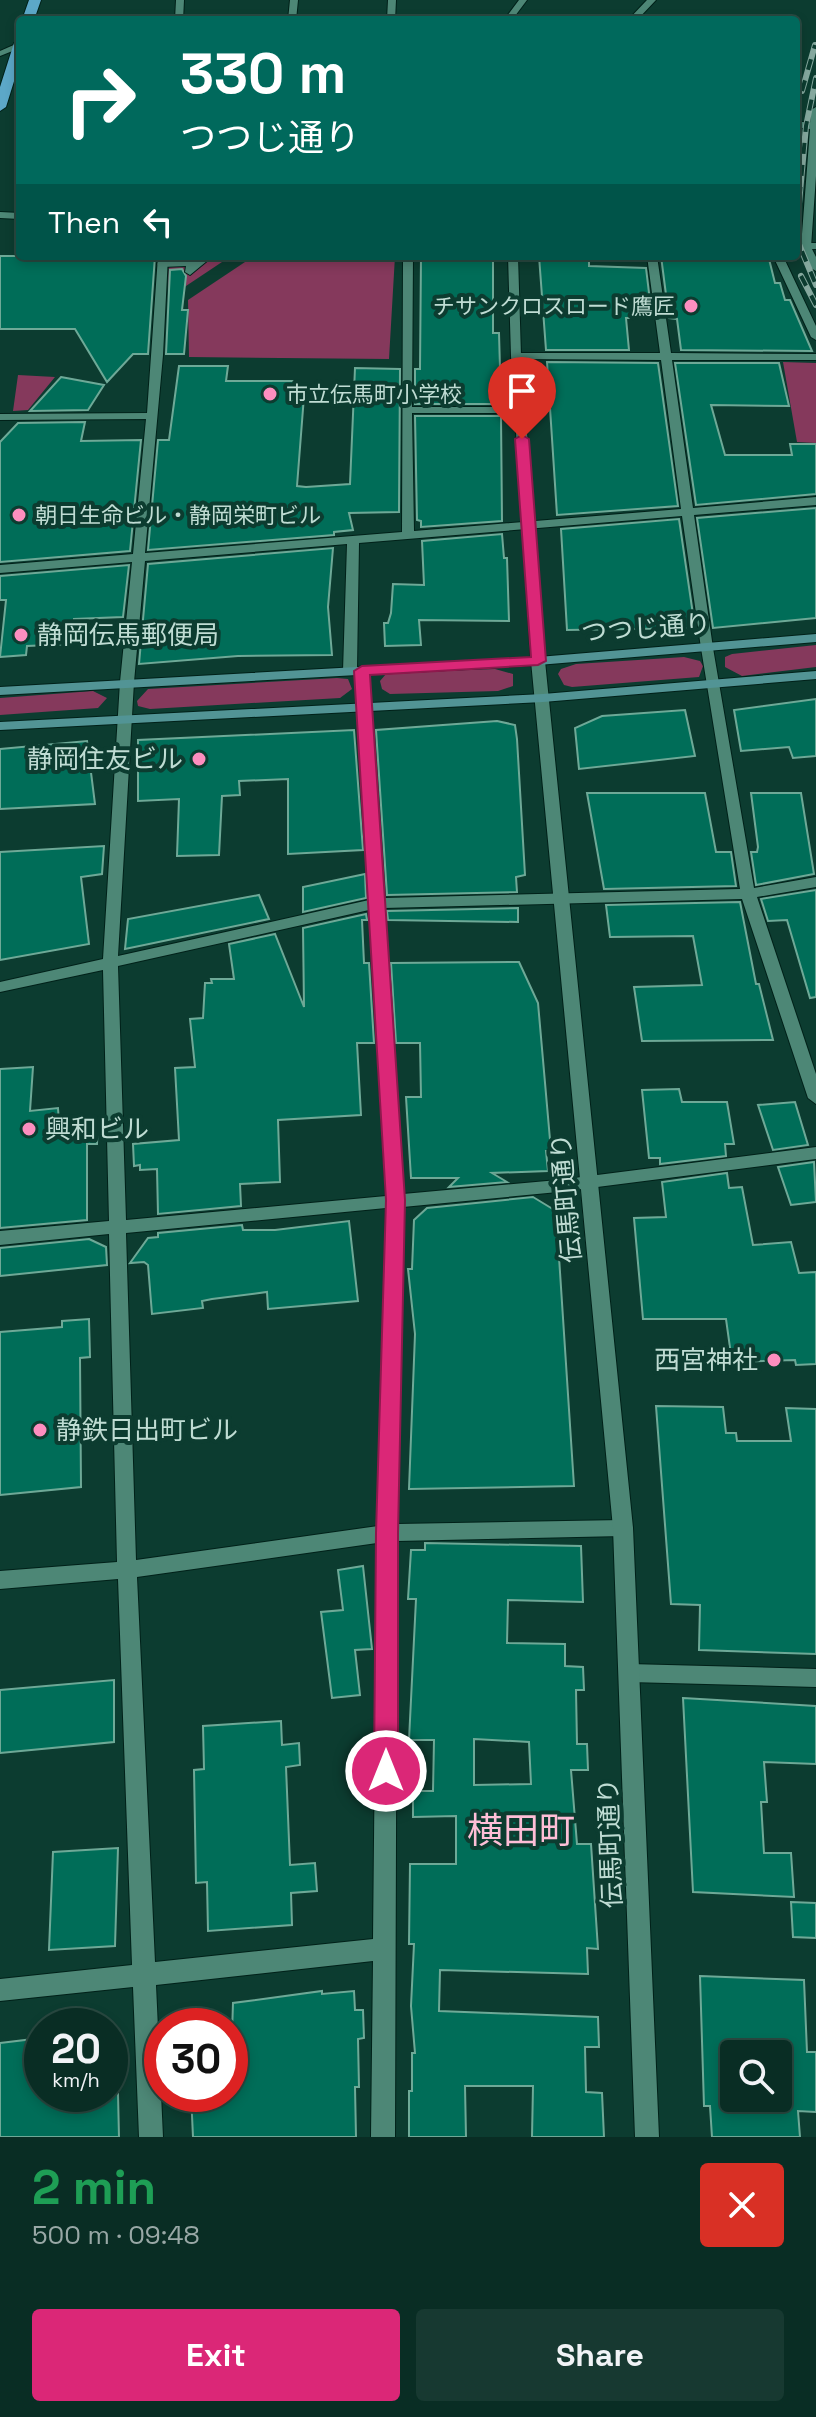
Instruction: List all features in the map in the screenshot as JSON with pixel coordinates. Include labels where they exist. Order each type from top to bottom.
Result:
[{"type":"highway","points":[[0,107],[4,80],[16,54]]},
{"type":"main road","name":"つつじ通り","points":[[0,691],[538,661],[816,638]]},
{"type":"main road","points":[[0,726],[543,698],[816,675]]},
{"type":"street","points":[[636,16],[652,0]]},
{"type":"street","points":[[816,110],[809,248],[816,268]]},
{"type":"street","points":[[151,2137],[127,1570],[110,963],[127,682],[163,260],[192,260],[190,272],[204,260]]},
{"type":"street","points":[[408,260],[408,535]]},
{"type":"street","name":"伝馬町通り","points":[[513,260],[516,356],[538,661],[623,1528],[647,2137]]},
{"type":"street","points":[[653,260],[707,648],[748,894],[809,1061],[816,1098]]},
{"type":"street","points":[[780,260],[816,337]]},
{"type":"street","points":[[516,356],[816,357]]},
{"type":"street","points":[[406,410],[520,410]]},
{"type":"street","points":[[0,417],[151,416]]},
{"type":"street","points":[[0,569],[816,501]]},
{"type":"street","points":[[353,541],[356,671],[364,707],[379,903],[395,1200],[387,1533],[383,2137]]},
{"type":"street","points":[[0,987],[379,903],[748,894],[816,882]]},
{"type":"street","points":[[0,1238],[591,1182],[816,1153]]},
{"type":"street","points":[[0,1580],[127,1570],[387,1533],[623,1528]]},
{"type":"street","points":[[629,1673],[816,1678]]},
{"type":"street","points":[[0,1990],[146,1972],[385,1949]]},
{"type":"shaded area","points":[[169,260],[225,260],[168,298]]},
{"type":"shaded area","points":[[248,260],[395,260],[389,359],[189,357],[188,300]]},
{"type":"shaded area","points":[[783,362],[816,363],[816,443],[797,442]]},
{"type":"shaded area","points":[[18,375],[55,377],[28,410],[13,411]]},
{"type":"shaded area","points":[[816,645],[816,667],[742,676],[725,667],[725,657],[732,654]]},
{"type":"shaded area","points":[[684,657],[700,661],[703,666],[699,677],[572,687],[564,685],[558,674],[561,669],[576,664]]},
{"type":"shaded area","points":[[495,669],[513,674],[513,686],[498,691],[390,694],[382,689],[380,681],[386,674],[395,673]]},
{"type":"shaded area","points":[[348,679],[352,689],[340,698],[150,709],[138,706],[137,701],[148,689]]},
{"type":"shaded area","points":[[93,691],[107,698],[98,708],[0,715],[0,698]]},
{"type":"building","points":[[0,256],[16,256],[16,260],[155,260],[148,354],[133,354],[107,382],[75,329],[0,329]]},
{"type":"building","points":[[421,260],[493,260],[493,333],[499,333],[501,404],[415,404],[415,369],[420,369]]},
{"type":"building","points":[[539,260],[589,260],[589,266],[646,268],[652,318],[626,318],[629,350],[546,350]]},
{"type":"building","points":[[662,260],[769,260],[775,283],[780,283],[785,300],[790,300],[812,351],[681,350],[677,319],[669,318]]},
{"type":"building","points":[[182,269],[186,276],[182,310],[188,310],[184,354],[166,354],[170,270]]},
{"type":"building","points":[[547,362],[658,363],[678,506],[557,515]]},
{"type":"building","points":[[675,363],[779,363],[789,406],[711,405],[725,455],[792,455],[790,444],[816,444],[816,494],[696,505]]},
{"type":"building","points":[[179,366],[228,366],[226,381],[298,381],[297,396],[304,396],[297,486],[306,487],[350,484],[355,368],[400,369],[399,512],[349,513],[353,530],[334,532],[334,535],[148,550],[158,440],[169,440]]},
{"type":"building","points":[[61,377],[104,385],[88,410],[30,411]]},
{"type":"building","points":[[415,416],[501,416],[502,521],[421,527],[421,521],[417,520]]},
{"type":"building","points":[[85,422],[81,441],[141,440],[130,551],[0,562],[0,442],[18,423]]},
{"type":"building","points":[[816,508],[816,618],[713,628],[697,518]]},
{"type":"building","points":[[679,519],[695,628],[567,630],[561,529]]},
{"type":"building","points":[[502,534],[504,558],[507,558],[509,621],[419,620],[421,645],[385,646],[384,623],[388,623],[391,613],[393,584],[424,585],[422,541]]},
{"type":"building","points":[[333,548],[328,607],[332,655],[238,656],[139,664],[148,564]]},
{"type":"building","points":[[129,565],[123,617],[74,619],[73,644],[27,646],[26,655],[0,657],[6,600],[0,600],[0,576]]},
{"type":"building","points":[[816,699],[816,756],[793,758],[789,747],[741,751],[734,710]]},
{"type":"building","points":[[685,710],[695,756],[579,769],[575,728],[602,716]]},
{"type":"building","points":[[497,721],[515,725],[517,739],[525,875],[516,877],[517,892],[387,895],[376,730]]},
{"type":"building","points":[[354,730],[363,850],[288,854],[288,779],[239,781],[240,795],[222,796],[219,855],[177,856],[179,799],[138,801],[138,740]]},
{"type":"building","points":[[87,741],[95,804],[0,809],[0,749]]},
{"type":"building","points":[[587,793],[705,793],[716,852],[731,852],[736,886],[604,889]]},
{"type":"building","points":[[751,793],[801,793],[814,874],[756,885],[751,852],[757,852],[758,847]]},
{"type":"building","points":[[104,846],[102,874],[81,877],[89,944],[0,960],[0,852]]},
{"type":"building","points":[[365,874],[366,898],[303,912],[303,887]]},
{"type":"building","points":[[816,890],[816,997],[810,998],[787,920],[768,921],[761,899]]},
{"type":"building","points":[[259,895],[269,919],[125,949],[128,919]]},
{"type":"building","points":[[740,902],[756,984],[759,984],[773,1040],[642,1041],[634,987],[702,985],[693,936],[610,937],[606,905]]},
{"type":"building","points":[[518,908],[518,922],[388,920],[387,911]]},
{"type":"building","points":[[366,914],[367,920],[362,920],[364,963],[369,963],[374,1043],[357,1043],[361,1115],[278,1120],[280,1182],[240,1184],[241,1206],[158,1214],[157,1169],[140,1170],[140,1165],[134,1166],[133,1144],[179,1140],[175,1068],[195,1067],[190,1019],[203,1018],[205,983],[212,983],[211,979],[234,979],[229,944],[275,934],[304,1007],[303,928]]},
{"type":"building","points":[[519,962],[538,1003],[551,1151],[546,1151],[548,1171],[492,1173],[507,1182],[449,1187],[458,1178],[411,1178],[406,1097],[421,1097],[420,1043],[396,1043],[391,963]]},
{"type":"building","points":[[33,1067],[30,1111],[58,1108],[59,1123],[98,1120],[97,1144],[87,1144],[87,1220],[0,1228],[0,1069]]},
{"type":"building","points":[[679,1089],[682,1102],[727,1102],[734,1144],[725,1144],[726,1156],[660,1164],[660,1158],[649,1158],[642,1090]]},
{"type":"building","points":[[795,1102],[808,1145],[773,1150],[758,1105]]},
{"type":"building","points":[[814,1162],[816,1202],[791,1205],[778,1167]]},
{"type":"building","points":[[727,1173],[729,1188],[742,1187],[753,1245],[791,1242],[799,1273],[816,1272],[816,1364],[796,1365],[795,1360],[732,1362],[726,1319],[643,1319],[634,1218],[666,1217],[662,1182]]},
{"type":"building","points":[[533,1197],[556,1211],[574,1486],[409,1489],[415,1334],[408,1269],[412,1269],[414,1220],[427,1208]]},
{"type":"building","points":[[349,1221],[358,1301],[268,1309],[267,1292],[202,1301],[203,1308],[152,1314],[148,1265],[144,1262],[130,1263],[148,1238],[158,1237],[158,1233],[242,1225],[243,1230],[275,1230]]},
{"type":"building","points":[[89,1239],[106,1247],[107,1265],[0,1276],[0,1248]]},
{"type":"building","name":"静鉄日出町ビル","points":[[89,1319],[90,1357],[80,1358],[81,1487],[0,1495],[0,1332],[62,1327],[62,1321]]},
{"type":"building","points":[[656,1406],[723,1407],[726,1433],[736,1433],[737,1441],[791,1441],[786,1408],[816,1409],[816,1654],[699,1650],[700,1605],[671,1604]]},
{"type":"building","points":[[425,1543],[581,1546],[583,1602],[508,1600],[507,1643],[565,1644],[565,1666],[583,1667],[584,1690],[576,1690],[577,1744],[587,1744],[588,1770],[571,1770],[577,1844],[591,1844],[598,1949],[587,1948],[588,1974],[440,1970],[439,2011],[598,2017],[599,2047],[585,2047],[586,2092],[602,2093],[604,2137],[532,2137],[533,2086],[465,2086],[466,2137],[409,2137],[409,2091],[412,2091],[412,2053],[415,2053],[411,2006],[414,1944],[409,1944],[410,1864],[456,1864],[456,1816],[413,1817],[413,1791],[433,1791],[434,1740],[409,1740],[416,1599],[408,1599],[411,1550],[425,1550]],"holes":[[[474,1739],[529,1742],[531,1784],[474,1785]]]},
{"type":"building","points":[[363,1566],[372,1649],[355,1650],[360,1695],[332,1698],[321,1612],[343,1610],[338,1570]]},
{"type":"building","points":[[114,1680],[114,1742],[0,1753],[0,1690]]},
{"type":"building","points":[[683,1698],[816,1706],[816,1764],[764,1762],[767,1802],[761,1802],[764,1853],[791,1853],[794,1897],[693,1892]]},
{"type":"building","points":[[281,1721],[282,1745],[299,1743],[300,1765],[286,1767],[290,1865],[315,1863],[317,1891],[291,1893],[292,1925],[208,1931],[207,1882],[196,1883],[194,1770],[204,1769],[203,1726]]},
{"type":"building","points":[[118,1848],[115,1946],[49,1950],[53,1852]]},
{"type":"building","points":[[791,1902],[816,1903],[816,1938],[793,1937]]},
{"type":"building","points":[[700,1976],[804,1980],[807,2052],[816,2052],[816,2112],[798,2111],[800,2137],[712,2137],[710,2106],[704,2106]]},
{"type":"building","points":[[322,1991],[322,1994],[354,1991],[355,2010],[363,2010],[364,2038],[358,2039],[356,2137],[193,2137],[192,2112],[248,2112],[248,2008],[233,2008],[233,2003]]},
{"type":"building","points":[[24,2040],[24,2112],[118,2112],[119,2137],[0,2137],[0,2043]]},
{"type":"railway","points":[[802,91],[815,45]]},
{"type":"railway","points":[[800,193],[806,126],[816,78]]},
{"type":"railway","points":[[800,247],[816,285]]},
{"type":"railway","points":[[801,276],[816,305]]},
{"type":"place","name":"チサンクロスロード鷹匠","points":[[691,306]]},
{"type":"place","name":"市立伝馬町小学校","points":[[270,394]]},
{"type":"place","name":"朝日生命ビル・静岡栄町ビル","points":[[19,515]]},
{"type":"place","name":"静岡伝馬郵便局","points":[[21,635]]},
{"type":"place","name":"静岡住友ビル","points":[[199,759]]},
{"type":"place","name":"興和ビル","points":[[29,1129]]},
{"type":"place","name":"西宮神社","points":[[774,1360]]},
{"type":"place","name":"静鉄日出町ビル","points":[[40,1430]]},
{"type":"district","name":"横田町","points":[[521,1831]]},
{"type":"route","points":[[386,1771],[387,1533],[395,1200],[379,903],[362,671],[538,661],[522,439]]}]
